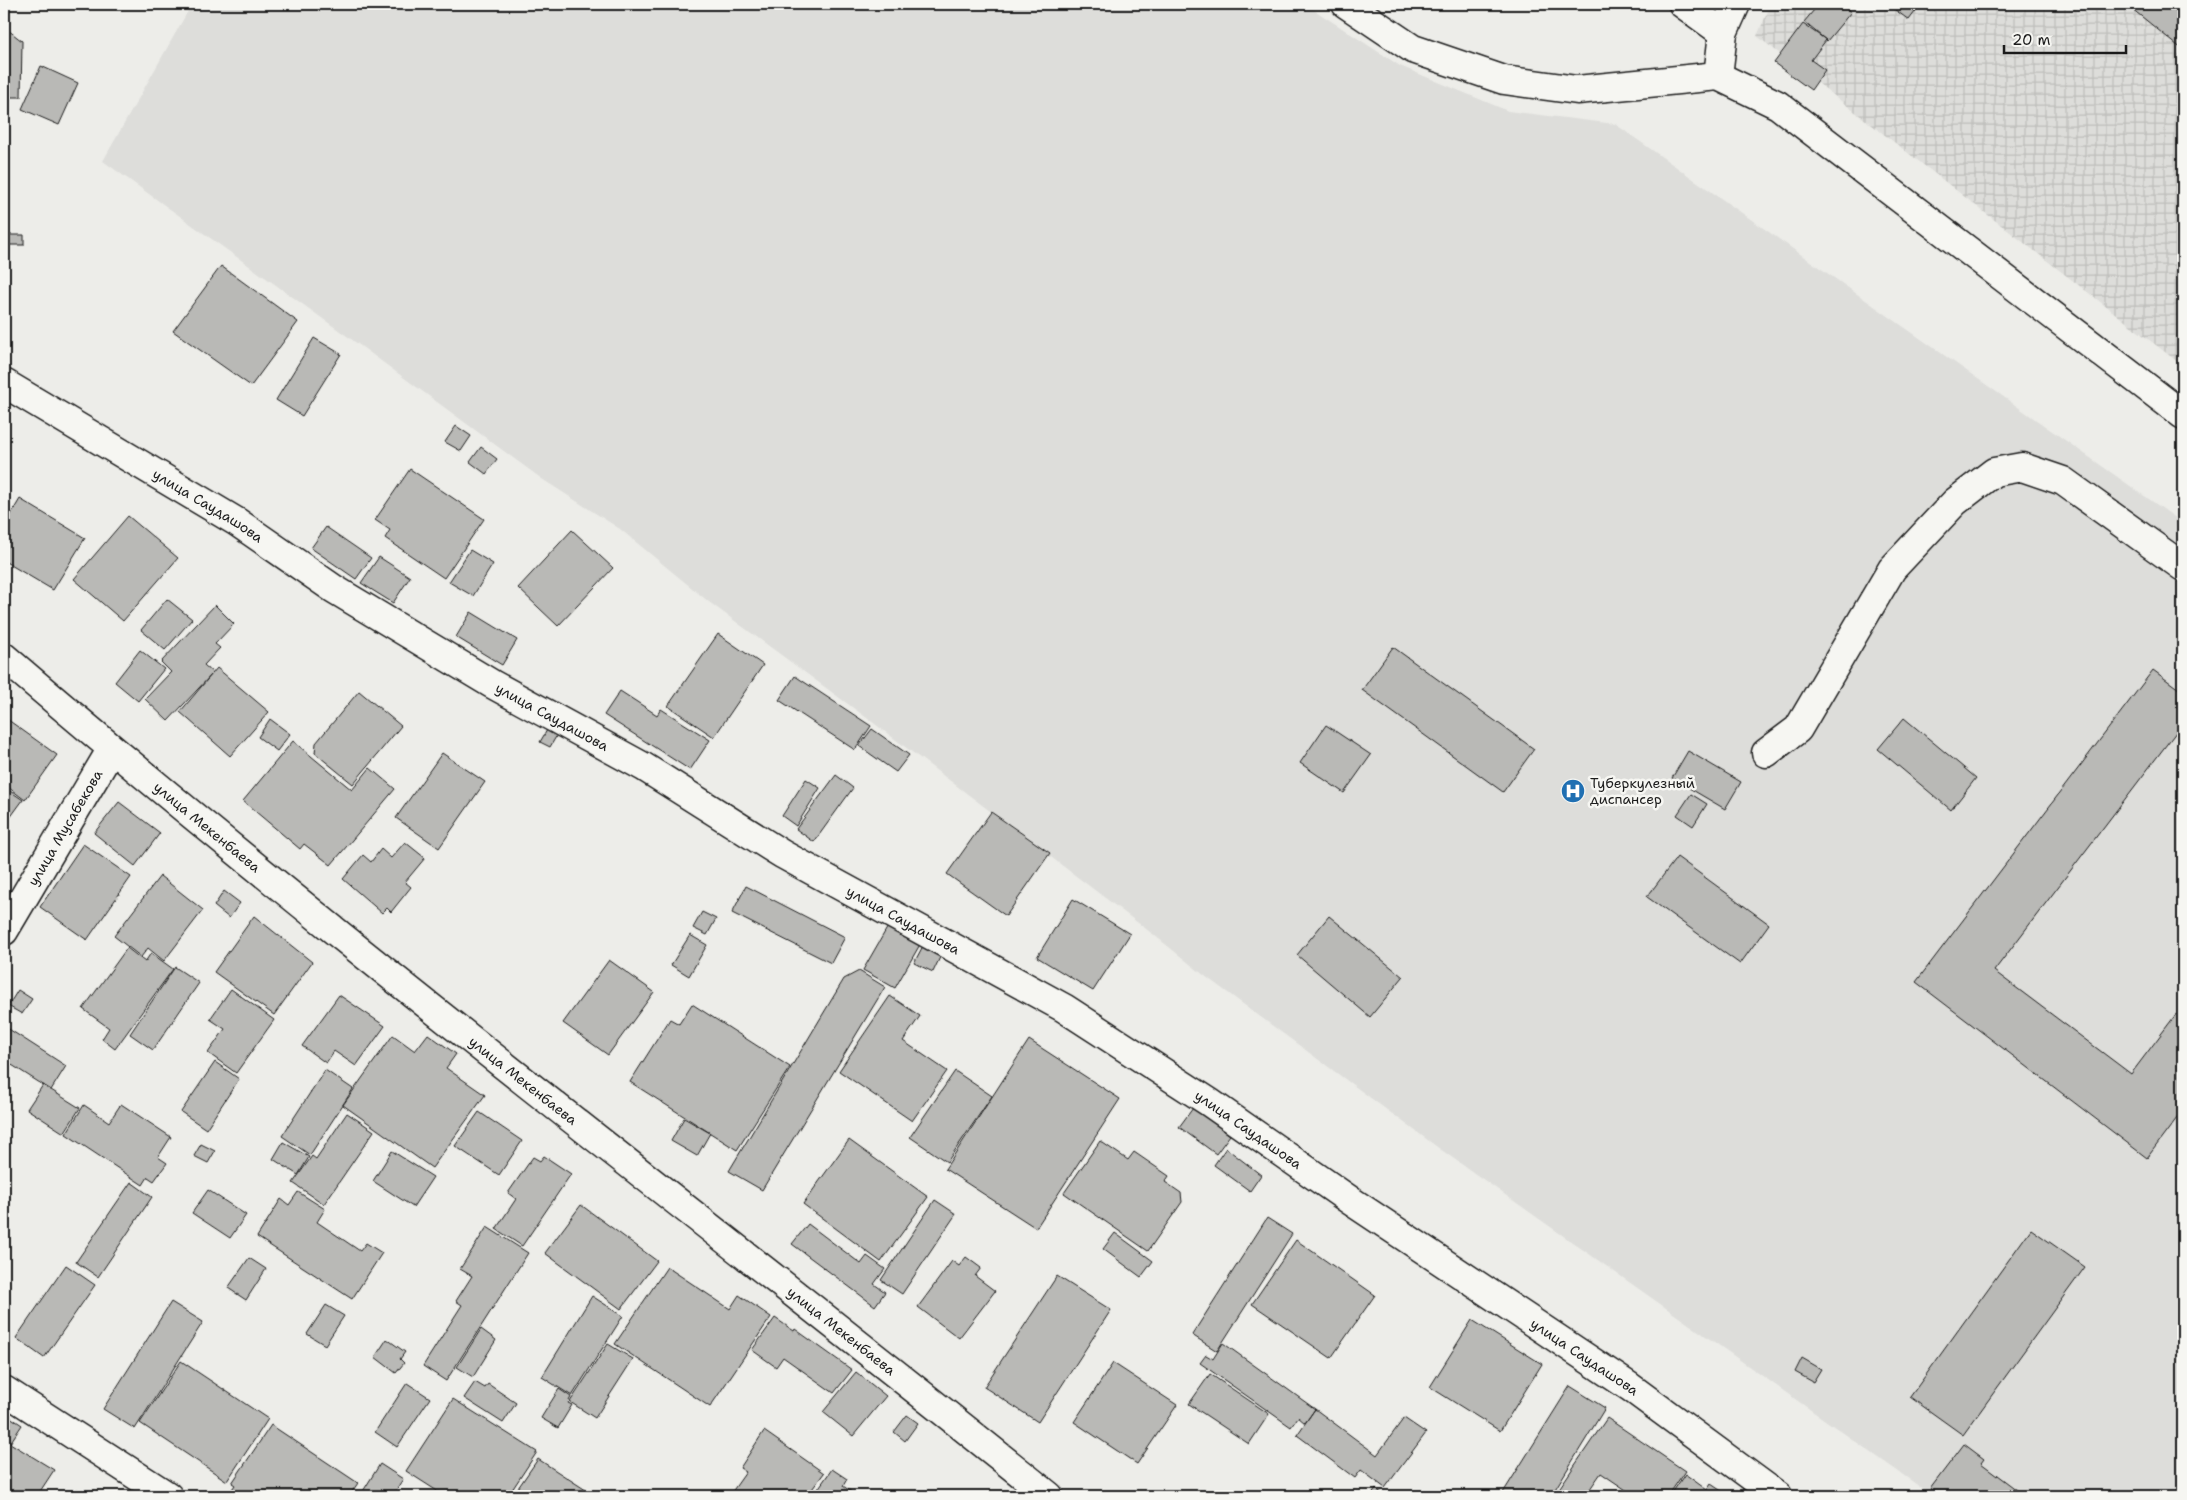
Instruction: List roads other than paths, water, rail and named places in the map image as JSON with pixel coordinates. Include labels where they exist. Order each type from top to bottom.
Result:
[{"type":"street","points":[[1346,4],[1413,49],[1504,80],[1577,90],[1718,76],[1778,105],[2183,415]]},
{"type":"street","points":[[1684,4],[1723,33]]},
{"type":"street","points":[[1718,76],[1723,33],[1736,4]]},
{"type":"street","name":"улица Саудашова","points":[[4,383],[237,522],[334,589],[476,674],[644,767],[782,854],[1064,1008],[1209,1102],[1351,1201],[1630,1387],[1778,1496]]},
{"type":"street","points":[[1766,752],[1798,729],[1892,569],[1955,502],[1994,472],[2022,466],[2063,481],[2183,567]]},
{"type":"street","name":"улица Мекенбаева","points":[[4,657],[111,750],[453,1027],[875,1356],[1049,1496]]},
{"type":"street","name":"улица Мусабекова","points":[[4,931],[111,750]]},
{"type":"street","points":[[4,1390],[168,1496]]},
{"type":"place","name":"Туберкулезный диспансер","points":[[1573,791]]}]
